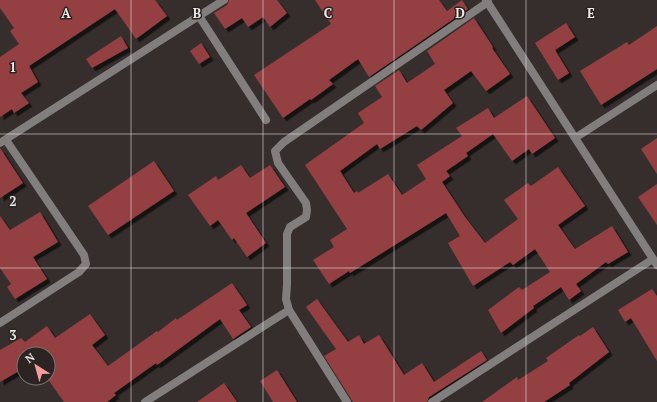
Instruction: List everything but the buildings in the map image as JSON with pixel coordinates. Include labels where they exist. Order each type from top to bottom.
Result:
[{"type":"street","points":[[0,324],[79,272],[86,264],[84,255],[3,141],[224,0]]},
{"type":"street","points":[[347,402],[289,310],[286,299],[287,234],[290,227],[306,217],[307,210],[306,203],[278,163],[275,152],[284,142],[487,1],[655,262],[432,402]]},
{"type":"street","points":[[199,16],[266,120]]},
{"type":"street","points":[[575,138],[657,85]]},
{"type":"street","points":[[145,402],[289,310]]}]
